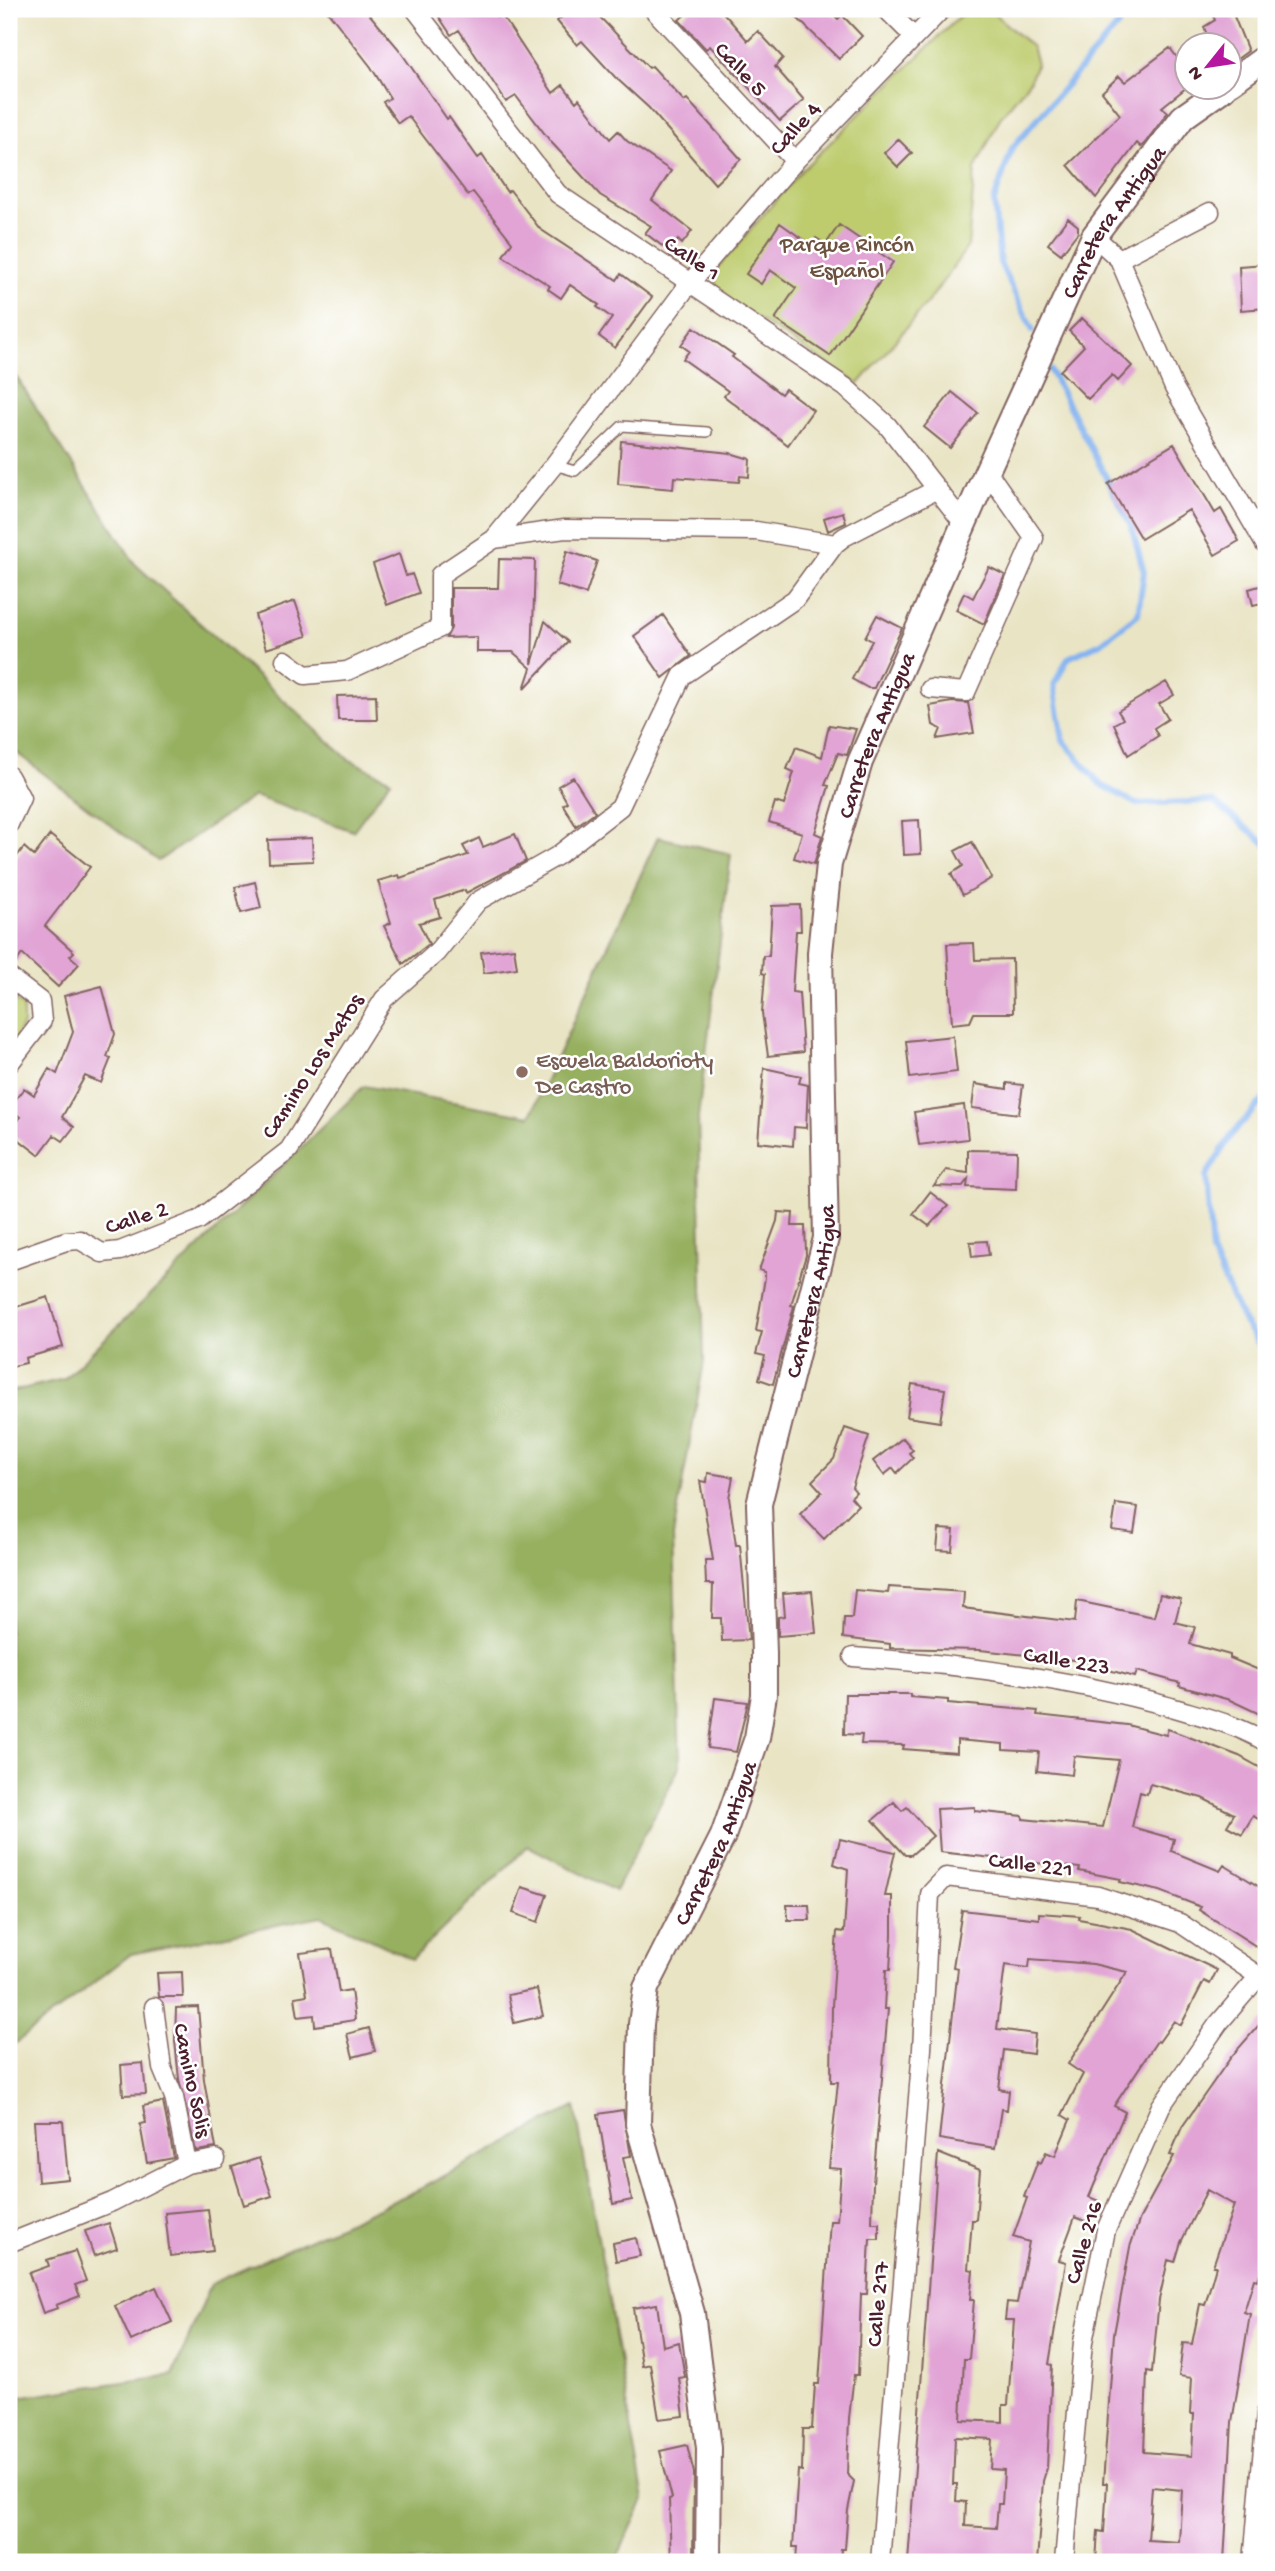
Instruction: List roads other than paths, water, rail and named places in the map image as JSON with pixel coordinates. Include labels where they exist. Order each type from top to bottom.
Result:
[{"type":"street","name":"Calle 1","points":[[415,9],[558,194],[845,387],[887,425],[964,524]]},
{"type":"street","name":"Calle 5","points":[[653,9],[795,162]]},
{"type":"street","points":[[886,9],[913,36]]},
{"type":"street","name":"Calle 4","points":[[494,539],[554,465],[689,284],[795,162],[913,36],[942,9]]},
{"type":"street","points":[[1244,73],[1266,57]]},
{"type":"street","name":"Carretera Antigua","points":[[708,2562],[708,2435],[692,2313],[638,2124],[641,2024],[646,1988],[723,1836],[757,1738],[764,1695],[759,1504],[826,1238],[820,953],[829,864],[860,762],[986,471],[1094,236],[1183,117],[1204,102]]},
{"type":"street","points":[[1119,259],[1210,212]]},
{"type":"street","points":[[1094,236],[1119,259],[1174,388],[1266,546]]},
{"type":"street","points":[[930,688],[966,692],[1034,538],[986,471]]},
{"type":"street","name":"Camino Los Matos","points":[[199,1220],[289,1150],[384,999],[436,953],[478,901],[556,856],[620,807],[682,676],[795,599],[835,544],[937,489]]},
{"type":"street","points":[[285,660],[305,675],[347,671],[440,628],[440,575],[494,539],[565,529],[756,531],[835,544]]},
{"type":"street","points":[[9,776],[21,798],[11,821]]},
{"type":"street","points":[[9,977],[40,1001],[42,1021],[9,1064]]},
{"type":"street","name":"Calle 2","points":[[9,1261],[66,1241],[80,1240],[103,1253],[120,1251],[199,1220]]},
{"type":"street","name":"Calle 223","points":[[853,1657],[929,1662],[1108,1690],[1242,1727],[1266,1742]]},
{"type":"street","name":"Calle 221","points":[[922,2049],[930,1894],[946,1877],[1098,1896],[1180,1923],[1263,1978]]},
{"type":"street","name":"Calle 216","points":[[1064,2562],[1083,2342],[1106,2230],[1161,2106],[1218,2024],[1263,1978]]},
{"type":"street","name":"Camino Solis","points":[[154,2007],[162,2068],[174,2097],[187,2164]]},
{"type":"street","name":"Calle 217","points":[[880,2562],[922,2049]]},
{"type":"street","points":[[9,2244],[112,2202],[187,2164],[216,2159]]},
{"type":"street","points":[[1253,2562],[1266,2413]]},
{"type":"lane","points":[[554,465],[575,471],[622,426],[707,432]]},
{"type":"waterway","points":[[1033,331],[1000,263],[994,201],[1012,148],[1132,9]]},
{"type":"waterway","points":[[1050,370],[1131,525],[1144,572],[1138,614],[1101,643],[1068,658],[1054,685],[1063,740],[1100,784],[1136,804],[1213,801],[1266,844]]},
{"type":"waterway","points":[[1266,1097],[1232,1134],[1206,1176],[1212,1253],[1242,1319],[1266,1355]]},
{"type":"place","name":"Escuela Baldorioty De Castro","points":[[522,1072]]},
{"type":"park label","name":"Parque Rincón Español","points":[[847,256]]}]
